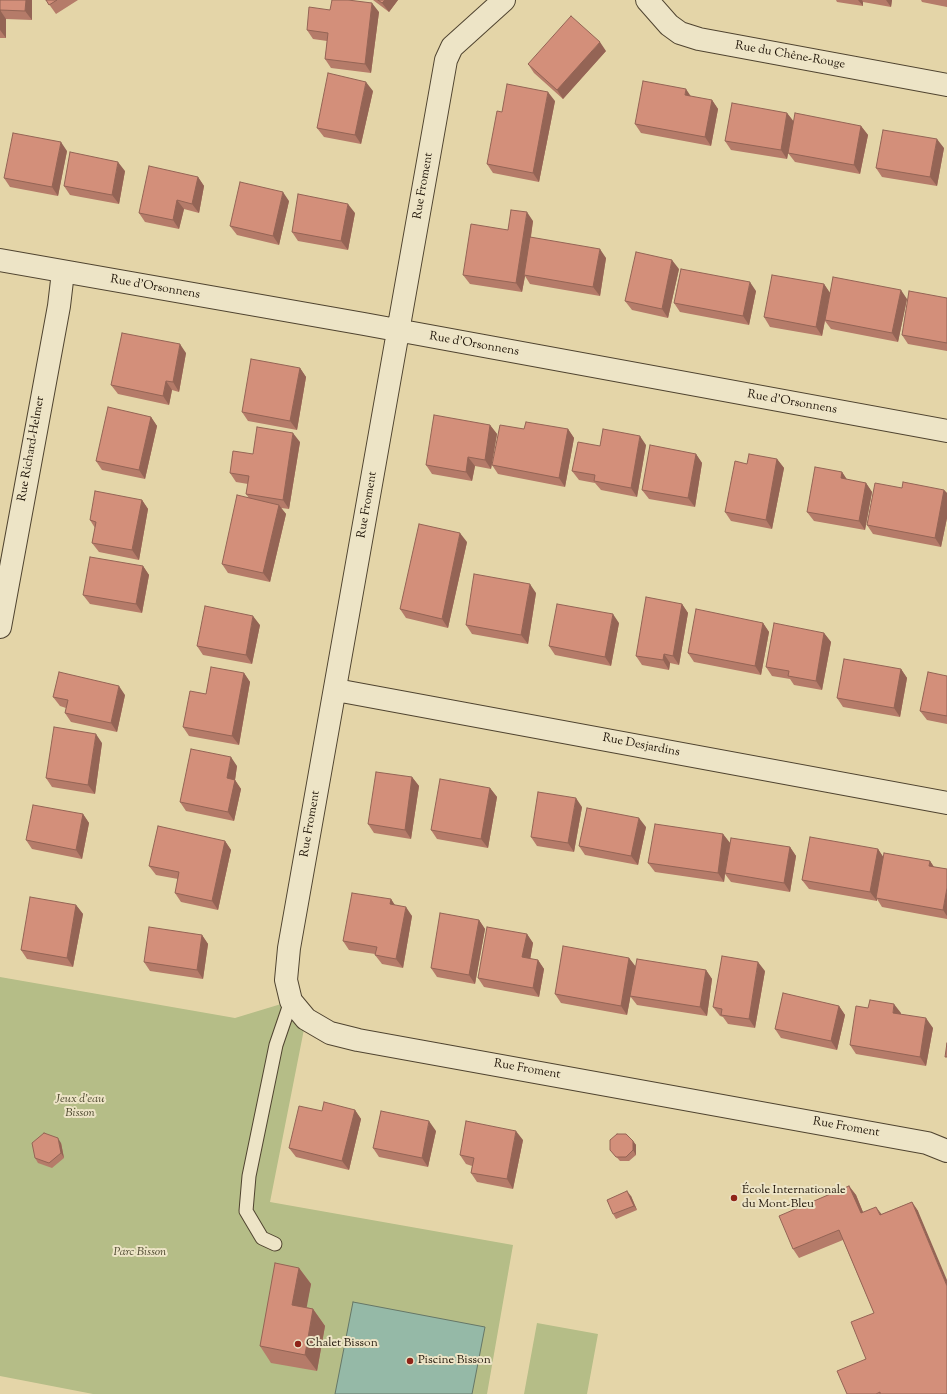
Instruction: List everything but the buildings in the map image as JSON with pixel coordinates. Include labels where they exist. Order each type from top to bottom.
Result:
[{"type":"street","name":"Rue Froment","points":[[504,0],[452,47],[446,60],[336,690],[289,948],[286,980],[291,1001],[306,1019],[330,1033],[358,1040],[919,1141],[947,1151]]},
{"type":"street","name":"Rue du Chêne-Rouge","points":[[647,0],[669,25],[680,33],[699,39],[947,85]]},
{"type":"street","name":"Rue d'Orsonnens","points":[[0,260],[947,431]]},
{"type":"street","name":"Rue Richard-Helmer","points":[[0,626],[58,311],[63,272]]},
{"type":"street","name":"Rue Desjardins","points":[[336,690],[947,803]]},
{"type":"lane","points":[[275,1244],[262,1238],[246,1211],[249,1176],[274,1052],[291,1001]]},
{"type":"green space","name":"Parc Bisson","points":[[0,977],[235,1018],[291,1001],[306,1019],[270,1202],[513,1245],[487,1394],[93,1394],[0,1376]]},
{"type":"green space","points":[[537,1323],[598,1334],[587,1394],[524,1394]]},
{"type":"shaded area","name":"Piscine Bisson","points":[[353,1302],[485,1327],[472,1394],[335,1394]]},
{"type":"place","name":"École Internationale du Mont-Bleu","points":[[734,1198]]},
{"type":"place","name":"Chalet Bisson","points":[[298,1344]]},
{"type":"place","name":"Piscine Bisson","points":[[410,1361]]},
{"type":"park label","name":"Jeux d'eau Bisson","points":[[80,1107]]}]
